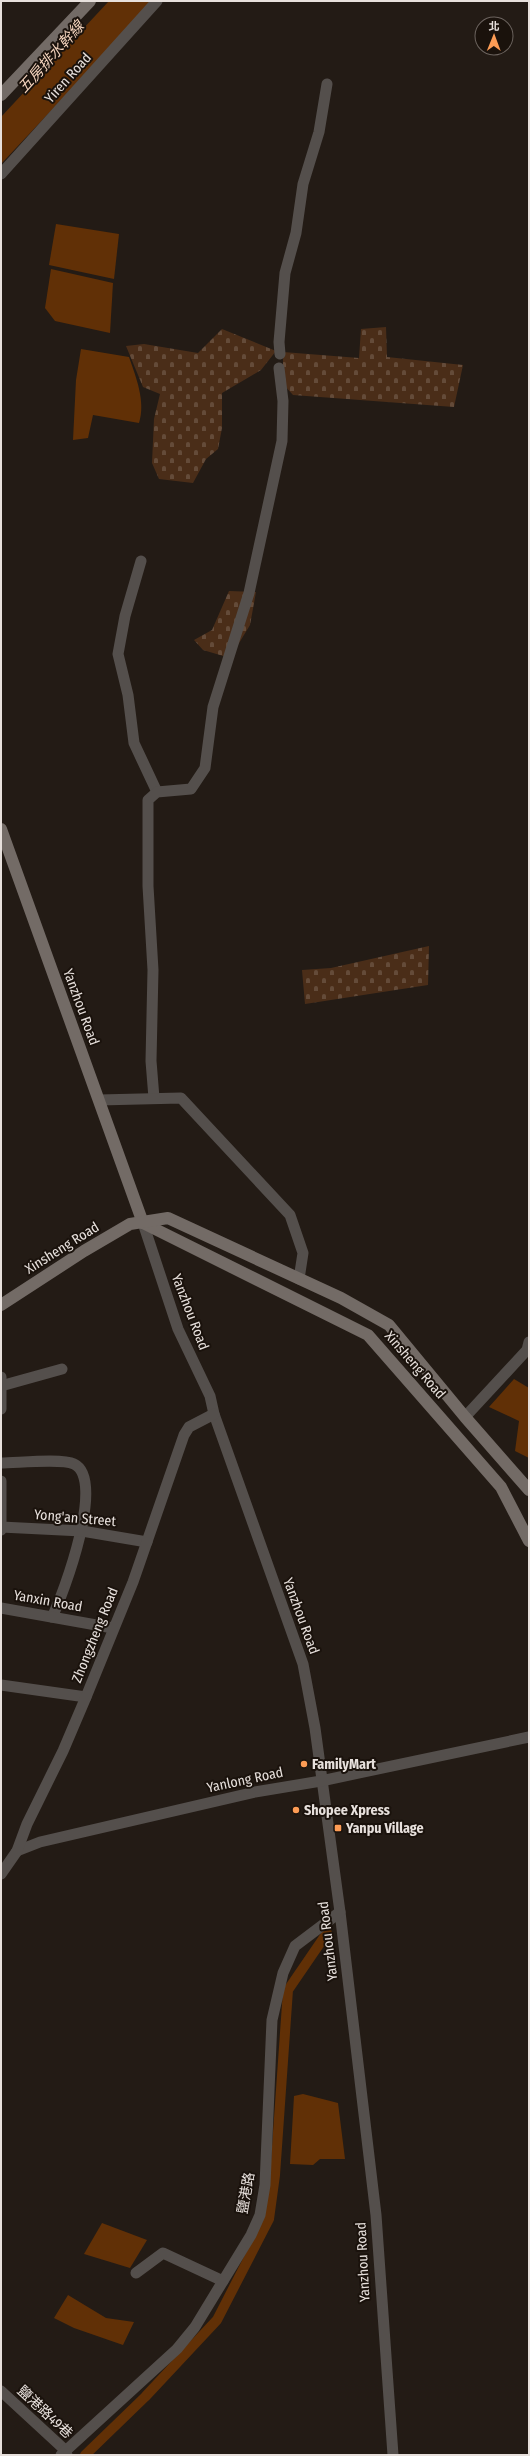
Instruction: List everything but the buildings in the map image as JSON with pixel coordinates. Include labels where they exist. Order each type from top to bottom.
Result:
[{"type":"street","points":[[1,95],[90,1]]},
{"type":"street","name":"Yiren Road","points":[[1,174],[157,1]]},
{"type":"street","points":[[280,354],[279,342],[285,273],[296,233],[303,184],[319,132],[327,84]]},
{"type":"street","points":[[154,1098],[151,1061],[153,970],[148,886],[148,800],[157,792],[191,789],[205,768],[213,707],[249,593],[282,441],[283,401],[279,368]]},
{"type":"street","points":[[141,561],[125,616],[118,654],[128,696],[134,743],[157,792]]},
{"type":"street","name":"Yanzhou Road","points":[[1,829],[99,1100],[178,1329],[210,1396],[214,1414],[303,1664],[315,1728],[340,1912],[376,2215],[393,2455]]},
{"type":"street","points":[[99,1100],[181,1098],[290,1215],[303,1253],[299,1279]]},
{"type":"street","name":"Xinsheng Road","points":[[1,1306],[130,1224],[168,1218],[299,1279],[389,1325],[465,1417],[529,1490]]},
{"type":"street","name":"Xinsheng Road","points":[[142,1223],[368,1335],[501,1487],[529,1541]]},
{"type":"street","points":[[465,1417],[527,1350],[529,1342]]},
{"type":"street","points":[[1,1386],[62,1369]]},
{"type":"street","points":[[1,1377],[1,1409]]},
{"type":"street","name":"Zhongzheng Road","points":[[1,1874],[17,1851],[27,1824],[63,1751],[86,1697],[133,1582],[184,1435],[189,1427],[214,1414]]},
{"type":"street","points":[[1,1463],[63,1462],[75,1464],[83,1471],[86,1481],[82,1531],[63,1596],[52,1617]]},
{"type":"street","points":[[1,1481],[1,1528]]},
{"type":"street","name":"Yong'an Street","points":[[1,1528],[82,1531],[147,1542]]},
{"type":"street","name":"Yanxin Road","points":[[1,1608],[113,1628]]},
{"type":"street","points":[[1,1685],[86,1697]]},
{"type":"street","name":"Yanlong Road","points":[[17,1851],[48,1840],[255,1792],[322,1781],[529,1737]]},
{"type":"street","name":"鹽港路","points":[[64,2454],[177,2349],[195,2328],[260,2216],[265,2178],[272,2020],[283,1973],[295,1946],[340,1912]]},
{"type":"street","points":[[136,2273],[163,2253],[222,2281]]},
{"type":"street","name":"鹽港路49巷","points":[[1,2391],[64,2454]]},
{"type":"green space","points":[[386,327],[387,357],[463,365],[454,407],[293,395],[283,384],[283,352],[359,358],[361,329]]},
{"type":"green space","points":[[222,329],[276,351],[261,370],[222,393],[222,428],[218,449],[206,459],[193,483],[159,479],[152,463],[154,419],[160,394],[143,387],[126,346],[144,344],[198,353]]},
{"type":"green space","points":[[229,591],[256,592],[250,625],[230,658],[203,650],[194,640],[212,630]]},
{"type":"green space","points":[[429,946],[428,985],[305,1004],[302,970],[331,968]]},
{"type":"shaded area","points":[[109,1],[154,1],[1,164],[1,117]]},
{"type":"shaded area","points":[[56,224],[119,234],[114,279],[49,265]]},
{"type":"shaded area","points":[[51,269],[113,283],[110,333],[55,321],[45,308]]},
{"type":"shaded area","points":[[81,349],[129,357],[141,398],[141,415],[139,423],[93,415],[88,438],[73,440],[76,380]]},
{"type":"shaded area","points":[[514,1379],[529,1388],[529,1458],[515,1451],[519,1421],[489,1407]]},
{"type":"shaded area","points":[[303,2094],[338,2103],[345,2159],[320,2159],[313,2165],[290,2164],[294,2096]]},
{"type":"shaded area","points":[[102,2223],[147,2240],[130,2268],[84,2254]]},
{"type":"shaded area","points":[[68,2295],[106,2318],[134,2322],[123,2345],[74,2328],[54,2318]]},
{"type":"waterway","points":[[85,2455],[145,2397],[217,2320],[269,2219],[275,2175],[288,1990],[327,1933]]},
{"type":"place","name":"FamilyMart","points":[[304,1764]]},
{"type":"place","name":"Shopee Xpress","points":[[296,1810]]},
{"type":"place","name":"Yanpu Village","points":[[338,1828]]},
{"type":"water label","name":"五房排水幹線","points":[[51,57]]}]
